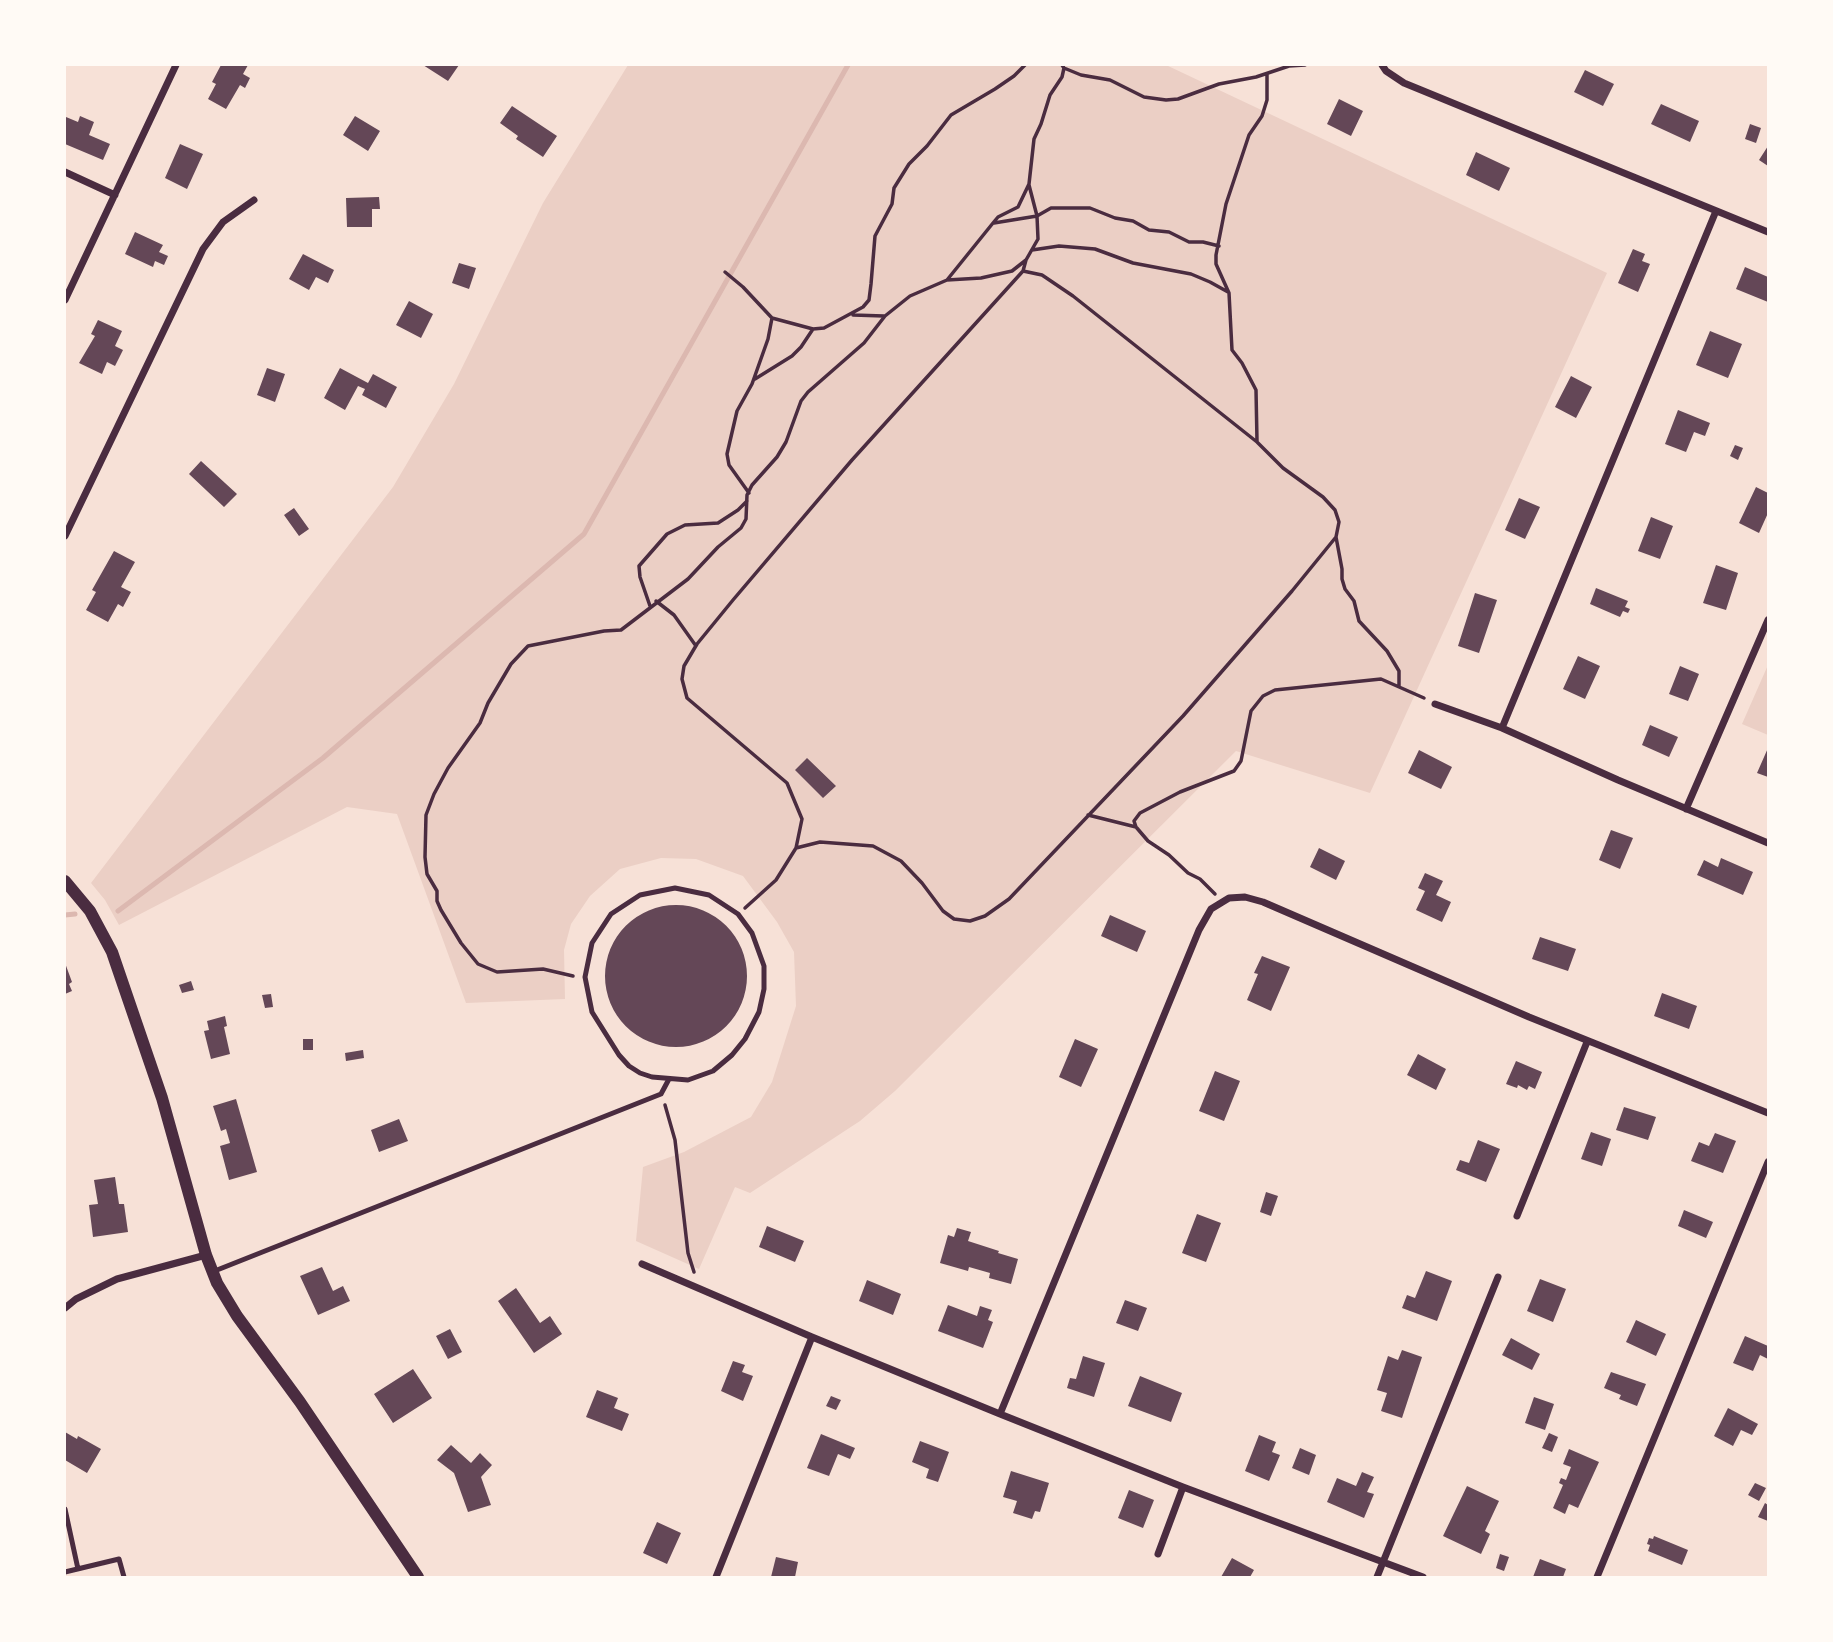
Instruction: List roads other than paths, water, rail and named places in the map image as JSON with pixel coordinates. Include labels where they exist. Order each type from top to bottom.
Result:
[{"type":"street","points":[[65,300],[176,65]]},
{"type":"street","points":[[1382,65],[1391,76],[1404,83],[1768,232]]},
{"type":"street","points":[[65,172],[115,195]]},
{"type":"street","points":[[65,536],[203,248],[223,222],[254,200]]},
{"type":"street","points":[[1502,728],[1716,211]]},
{"type":"street","points":[[1686,809],[1768,620]]},
{"type":"street","points":[[1436,704],[1502,728],[1768,843]]},
{"type":"street","points":[[65,881],[90,911],[112,952],[162,1098],[212,1272],[237,1316],[300,1402],[418,1577]]},
{"type":"street","points":[[1000,1414],[1199,930],[1217,903],[1229,898],[1245,897],[1262,902],[1587,1042],[1768,1113]]},
{"type":"street","points":[[1517,1216],[1587,1042]]},
{"type":"street","points":[[1597,1577],[1768,1162]]},
{"type":"street","points":[[65,1308],[76,1299],[117,1279],[206,1255]]},
{"type":"street","points":[[642,1264],[1000,1414],[1423,1577]]},
{"type":"street","points":[[1377,1577],[1498,1277]]},
{"type":"street","points":[[716,1577],[812,1337]]},
{"type":"street","points":[[1158,1553],[1184,1487]]},
{"type":"lane","points":[[663,889],[686,889],[709,895],[738,914],[752,933],[764,966],[764,989],[755,1022],[739,1048],[713,1071],[688,1080],[669,1079],[640,1073],[619,1055],[592,1012],[585,977],[588,954],[597,933],[611,914],[640,895],[663,889]]},
{"type":"lane","points":[[212,1272],[661,1094],[669,1079]]},
{"type":"lane","points":[[65,1509],[78,1569]]},
{"type":"lane","points":[[65,1572],[118,1559],[124,1577]]},
{"type":"waterway","points":[[118,911],[323,758],[584,534],[848,65]]},
{"type":"waterway","points":[[65,915],[75,914]]}]
